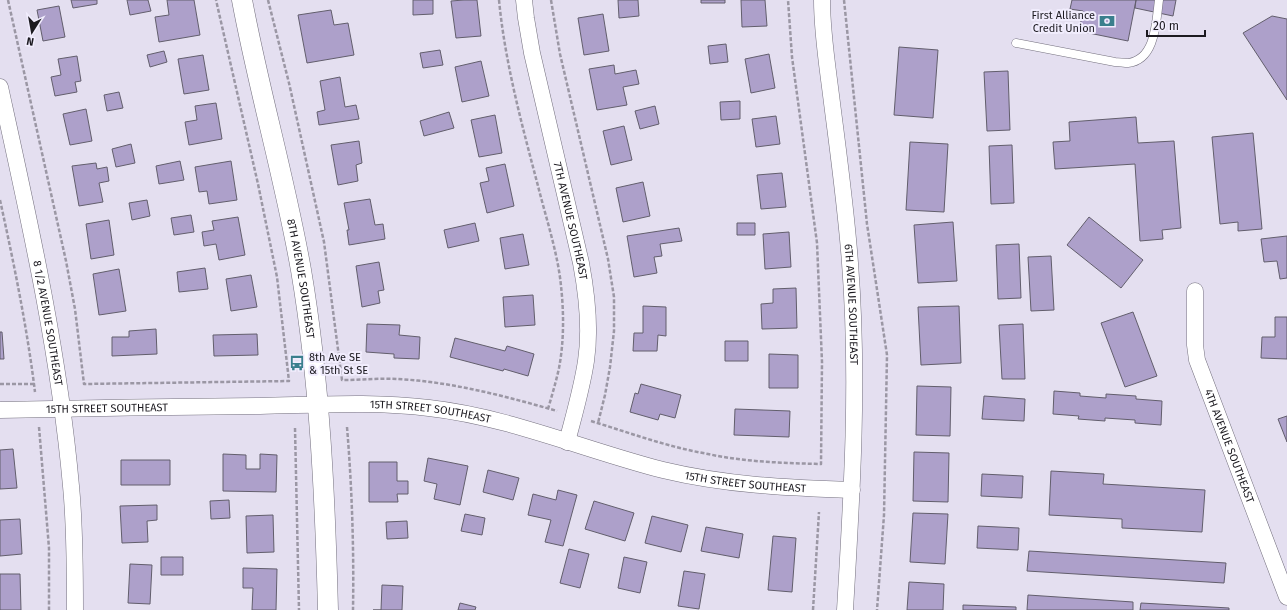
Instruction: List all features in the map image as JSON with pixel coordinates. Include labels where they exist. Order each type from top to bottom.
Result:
[{"type":"street","name":"8TH AVENUE SOUTHEAST","points":[[242,0],[290,217],[309,318],[318,405],[325,509],[328,610]]},
{"type":"street","name":"7TH AVENUE SOUTHEAST","points":[[524,0],[532,53],[581,263],[586,292],[588,333],[586,360],[581,388],[567,442]]},
{"type":"street","name":"6TH AVENUE SOUTHEAST","points":[[822,0],[824,37],[850,263],[854,327],[852,490],[845,610]]},
{"type":"street","name":"8 1/2 AVENUE SOUTHEAST","points":[[0,87],[46,305],[62,409],[71,487],[75,572],[75,610]]},
{"type":"street","name":"4TH AVENUE SOUTHEAST","points":[[1195,291],[1195,345],[1197,360],[1287,597]]},
{"type":"street","name":"15TH STREET SOUTHEAST","points":[[0,410],[318,405],[382,405],[428,408],[471,414],[512,424],[662,470],[700,478],[740,484],[784,488],[852,490]]},
{"type":"lane","points":[[1016,43],[1115,62],[1129,63],[1140,58],[1148,51],[1152,41],[1159,0]]},
{"type":"path","points":[[8,0],[66,260],[84,384],[289,381],[277,277],[258,184],[216,0]]},
{"type":"path","points":[[268,0],[324,242],[342,380],[397,379],[433,383],[504,396],[548,409],[559,367],[562,340],[561,286],[553,244],[525,136],[509,65],[500,17],[499,0]]},
{"type":"path","points":[[551,0],[560,54],[608,259],[614,297],[614,331],[610,367],[598,423],[639,437],[709,454],[771,462],[821,464],[821,355],[818,243],[792,58],[788,0]]},
{"type":"path","points":[[844,0],[867,224],[887,355],[884,515],[878,610]]},
{"type":"path","points":[[0,384],[34,384]]},
{"type":"path","points":[[347,427],[352,493],[354,563],[353,610]]},
{"type":"path","points":[[294,428],[299,610]]},
{"type":"path","points":[[813,610],[819,512]]},
{"type":"building","points":[[71,0],[97,0],[97,4],[73,8]]},
{"type":"building","points":[[127,0],[148,0],[151,11],[130,15]]},
{"type":"building","points":[[167,0],[194,0],[200,35],[159,42],[155,17],[169,15]]},
{"type":"building","points":[[413,0],[433,0],[433,14],[413,15]]},
{"type":"building","points":[[477,0],[481,36],[456,38],[451,1]]},
{"type":"building","points":[[618,0],[638,0],[639,16],[619,18]]},
{"type":"building","points":[[701,0],[725,0],[725,3],[701,3]]},
{"type":"building","points":[[741,0],[765,0],[767,26],[742,27]]},
{"type":"building","name":"First Alliance Credit Union","points":[[1072,0],[1136,0],[1128,41],[1079,31],[1083,11],[1070,9]]},
{"type":"building","points":[[1136,0],[1176,0],[1173,16],[1135,8]]},
{"type":"building","points":[[59,6],[65,37],[43,41],[37,10]]},
{"type":"building","points":[[331,10],[334,25],[348,23],[354,55],[307,63],[298,15]]},
{"type":"building","points":[[603,14],[609,51],[584,55],[578,18]]},
{"type":"building","points":[[1272,16],[1287,19],[1287,100],[1243,33]]},
{"type":"building","points":[[726,44],[728,62],[710,64],[708,46]]},
{"type":"building","points":[[899,47],[938,50],[933,118],[894,115]]},
{"type":"building","points":[[440,50],[443,65],[423,68],[420,53]]},
{"type":"building","points":[[164,51],[167,62],[150,67],[147,55]]},
{"type":"building","points":[[769,54],[775,88],[751,93],[745,59]]},
{"type":"building","points":[[203,55],[209,90],[184,94],[178,59]]},
{"type":"building","points":[[77,56],[81,81],[75,82],[77,92],[55,96],[51,77],[61,75],[58,59]]},
{"type":"building","points":[[481,61],[489,96],[462,102],[455,67]]},
{"type":"building","points":[[614,65],[615,74],[636,70],[639,84],[623,87],[627,105],[597,110],[589,69]]},
{"type":"building","points":[[1008,71],[1010,130],[987,131],[984,72]]},
{"type":"building","points":[[340,77],[345,107],[356,105],[359,119],[319,125],[317,112],[325,110],[320,81]]},
{"type":"building","points":[[119,92],[123,108],[107,111],[104,95]]},
{"type":"building","points":[[740,101],[740,119],[721,120],[720,102]]},
{"type":"building","points":[[216,103],[222,139],[189,145],[185,122],[197,120],[195,106]]},
{"type":"building","points":[[655,106],[659,124],[640,129],[635,111]]},
{"type":"building","points":[[86,109],[92,141],[70,145],[63,114]]},
{"type":"building","points":[[449,112],[454,128],[424,136],[420,121]]},
{"type":"building","points":[[495,115],[502,153],[479,157],[471,120]]},
{"type":"building","points":[[776,116],[780,144],[756,147],[752,119]]},
{"type":"building","points":[[1136,117],[1138,143],[1174,141],[1181,228],[1162,230],[1163,239],[1140,241],[1135,164],[1055,169],[1053,142],[1070,141],[1069,122]]},
{"type":"building","points":[[624,126],[632,160],[611,165],[603,131]]},
{"type":"building","points":[[1253,133],[1262,229],[1238,231],[1238,222],[1220,224],[1212,137]]},
{"type":"building","points":[[359,141],[362,163],[356,165],[358,181],[338,185],[331,145]]},
{"type":"building","points":[[910,142],[948,144],[944,212],[906,210]]},
{"type":"building","points":[[131,144],[135,163],[116,167],[112,149]]},
{"type":"building","points":[[1012,145],[1014,203],[991,204],[989,146]]},
{"type":"building","points":[[180,161],[184,180],[159,184],[156,166]]},
{"type":"building","points":[[231,161],[237,200],[209,204],[207,191],[199,192],[195,167]]},
{"type":"building","points":[[96,163],[97,169],[107,167],[109,181],[99,183],[103,202],[79,206],[72,166]]},
{"type":"building","points":[[505,164],[514,206],[487,213],[480,183],[489,181],[486,168]]},
{"type":"building","points":[[782,173],[786,207],[761,209],[757,175]]},
{"type":"building","points":[[643,182],[650,216],[623,222],[616,188]]},
{"type":"building","points":[[370,199],[375,225],[383,224],[385,239],[349,245],[347,230],[349,230],[344,203]]},
{"type":"building","points":[[147,200],[150,216],[132,220],[129,203]]},
{"type":"building","points":[[191,215],[194,232],[174,235],[171,218]]},
{"type":"building","points":[[238,217],[245,255],[219,260],[216,244],[204,246],[202,232],[214,230],[212,221]]},
{"type":"building","points":[[1089,217],[1143,260],[1121,288],[1067,245]]},
{"type":"building","points":[[109,220],[114,255],[91,259],[86,224]]},
{"type":"building","points":[[953,222],[957,281],[918,283],[914,225]]},
{"type":"building","points":[[475,223],[479,241],[448,248],[444,230]]},
{"type":"building","points":[[737,223],[755,223],[755,235],[737,235]]},
{"type":"building","points":[[679,228],[682,241],[660,244],[662,256],[654,257],[657,273],[634,277],[627,236]]},
{"type":"building","points":[[789,232],[791,267],[765,269],[763,234]]},
{"type":"building","points":[[523,234],[529,265],[505,269],[500,238]]},
{"type":"building","points":[[1287,236],[1287,278],[1280,279],[1277,261],[1264,262],[1261,239]]},
{"type":"building","points":[[1019,244],[1021,298],[998,299],[996,245]]},
{"type":"building","points":[[1051,256],[1054,310],[1031,311],[1028,257]]},
{"type":"building","points":[[379,262],[384,290],[378,291],[380,303],[362,307],[356,266]]},
{"type":"building","points":[[205,268],[208,289],[179,292],[177,272]]},
{"type":"building","points":[[119,269],[126,311],[99,315],[93,274]]},
{"type":"building","points":[[251,275],[257,307],[231,311],[226,279]]},
{"type":"building","points":[[796,288],[797,328],[762,329],[761,304],[773,303],[773,289]]},
{"type":"building","points":[[533,295],[535,325],[505,327],[503,297]]},
{"type":"building","points":[[643,306],[666,307],[666,336],[658,335],[657,351],[633,351],[634,333],[643,333]]},
{"type":"building","points":[[959,306],[961,363],[921,365],[918,307]]},
{"type":"building","points":[[1133,312],[1157,376],[1125,387],[1101,323]]},
{"type":"building","points":[[1275,317],[1287,317],[1287,359],[1261,358],[1262,337],[1275,337]]},
{"type":"building","points":[[367,324],[400,325],[399,335],[420,337],[419,359],[394,358],[394,354],[366,352]]},
{"type":"building","points":[[1023,324],[1025,379],[1002,379],[999,325]]},
{"type":"building","points":[[156,329],[157,354],[112,356],[112,337],[129,337],[129,331]]},
{"type":"building","points":[[0,332],[2,332],[4,359],[0,359]]},
{"type":"building","points":[[257,334],[258,355],[214,356],[213,335]]},
{"type":"building","points":[[455,338],[505,351],[507,346],[534,354],[528,376],[450,357]]},
{"type":"building","points":[[725,341],[748,341],[748,361],[725,361]]},
{"type":"building","points":[[769,354],[798,355],[798,388],[769,388]]},
{"type":"building","points":[[641,384],[681,395],[675,418],[660,414],[658,420],[630,412],[635,393],[638,394]]},
{"type":"building","points":[[917,386],[951,387],[950,436],[916,435]]},
{"type":"building","points":[[1054,391],[1080,393],[1080,396],[1106,398],[1106,394],[1136,396],[1136,399],[1162,401],[1161,425],[1135,423],[1135,420],[1105,418],[1105,421],[1078,419],[1079,416],[1053,414]]},
{"type":"building","points":[[984,396],[1025,399],[1024,421],[982,419]]},
{"type":"building","points":[[735,409],[790,411],[789,437],[734,435]]},
{"type":"building","points":[[1287,416],[1287,442],[1278,419]]},
{"type":"building","points":[[13,449],[17,488],[0,489],[0,450]]},
{"type":"building","points":[[914,452],[949,453],[948,502],[913,501]]},
{"type":"building","points":[[223,454],[246,455],[246,469],[260,469],[260,454],[277,455],[276,492],[223,491]]},
{"type":"building","points":[[428,458],[468,466],[460,505],[434,499],[437,484],[424,481]]},
{"type":"building","points":[[121,460],[170,460],[170,485],[121,485]]},
{"type":"building","points":[[369,462],[397,462],[397,481],[408,481],[408,494],[397,494],[398,502],[369,502]]},
{"type":"building","points":[[488,470],[519,478],[513,500],[483,492]]},
{"type":"building","points":[[1051,471],[1104,474],[1103,484],[1205,490],[1202,532],[1122,528],[1122,519],[1049,515]]},
{"type":"building","points":[[982,474],[1023,476],[1022,498],[981,496]]},
{"type":"building","points":[[558,490],[577,495],[563,546],[545,542],[551,520],[528,515],[533,494],[556,500]]},
{"type":"building","points":[[229,500],[230,518],[211,519],[210,501]]},
{"type":"building","points":[[594,501],[634,513],[625,541],[585,529]]},
{"type":"building","points":[[157,505],[157,520],[147,521],[148,542],[122,543],[120,506]]},
{"type":"building","points":[[913,513],[948,514],[945,564],[910,562]]},
{"type":"building","points":[[465,514],[485,518],[482,535],[461,531]]},
{"type":"building","points":[[273,515],[274,552],[247,553],[246,516]]},
{"type":"building","points":[[652,516],[688,525],[681,552],[645,543]]},
{"type":"building","points":[[20,519],[22,554],[0,556],[0,520]]},
{"type":"building","points":[[407,521],[408,538],[387,539],[386,522]]},
{"type":"building","points":[[978,526],[1019,528],[1018,550],[977,548]]},
{"type":"building","points":[[706,527],[743,534],[739,558],[701,551]]},
{"type":"building","points":[[773,536],[796,538],[792,592],[768,590]]},
{"type":"building","points":[[569,549],[589,554],[580,588],[560,583]]},
{"type":"building","points":[[1029,551],[1226,563],[1224,583],[1027,571]]},
{"type":"building","points":[[161,557],[183,557],[183,575],[161,575]]},
{"type":"building","points":[[624,557],[647,562],[640,593],[618,588]]},
{"type":"building","points":[[130,564],[152,565],[150,604],[128,603]]},
{"type":"building","points":[[243,568],[277,569],[276,610],[252,610],[253,588],[243,588]]},
{"type":"building","points":[[684,571],[705,574],[699,609],[678,606]]},
{"type":"building","points":[[0,574],[20,574],[21,610],[0,610]]},
{"type":"building","points":[[909,582],[944,584],[943,610],[907,610]]},
{"type":"building","points":[[382,585],[403,586],[402,610],[381,610]]},
{"type":"building","points":[[1028,595],[1133,602],[1133,610],[1027,610]]},
{"type":"building","points":[[460,603],[476,607],[475,610],[458,610]]},
{"type":"building","points":[[1141,603],[1229,608],[1229,610],[1140,610]]},
{"type":"building","points":[[963,605],[1016,607],[1016,610],[963,610]]},
{"type":"place","name":"First Alliance Credit Union","points":[[1107,21]]},
{"type":"place","name":"8th Ave SE & 15th St SE","points":[[297,363]]}]
